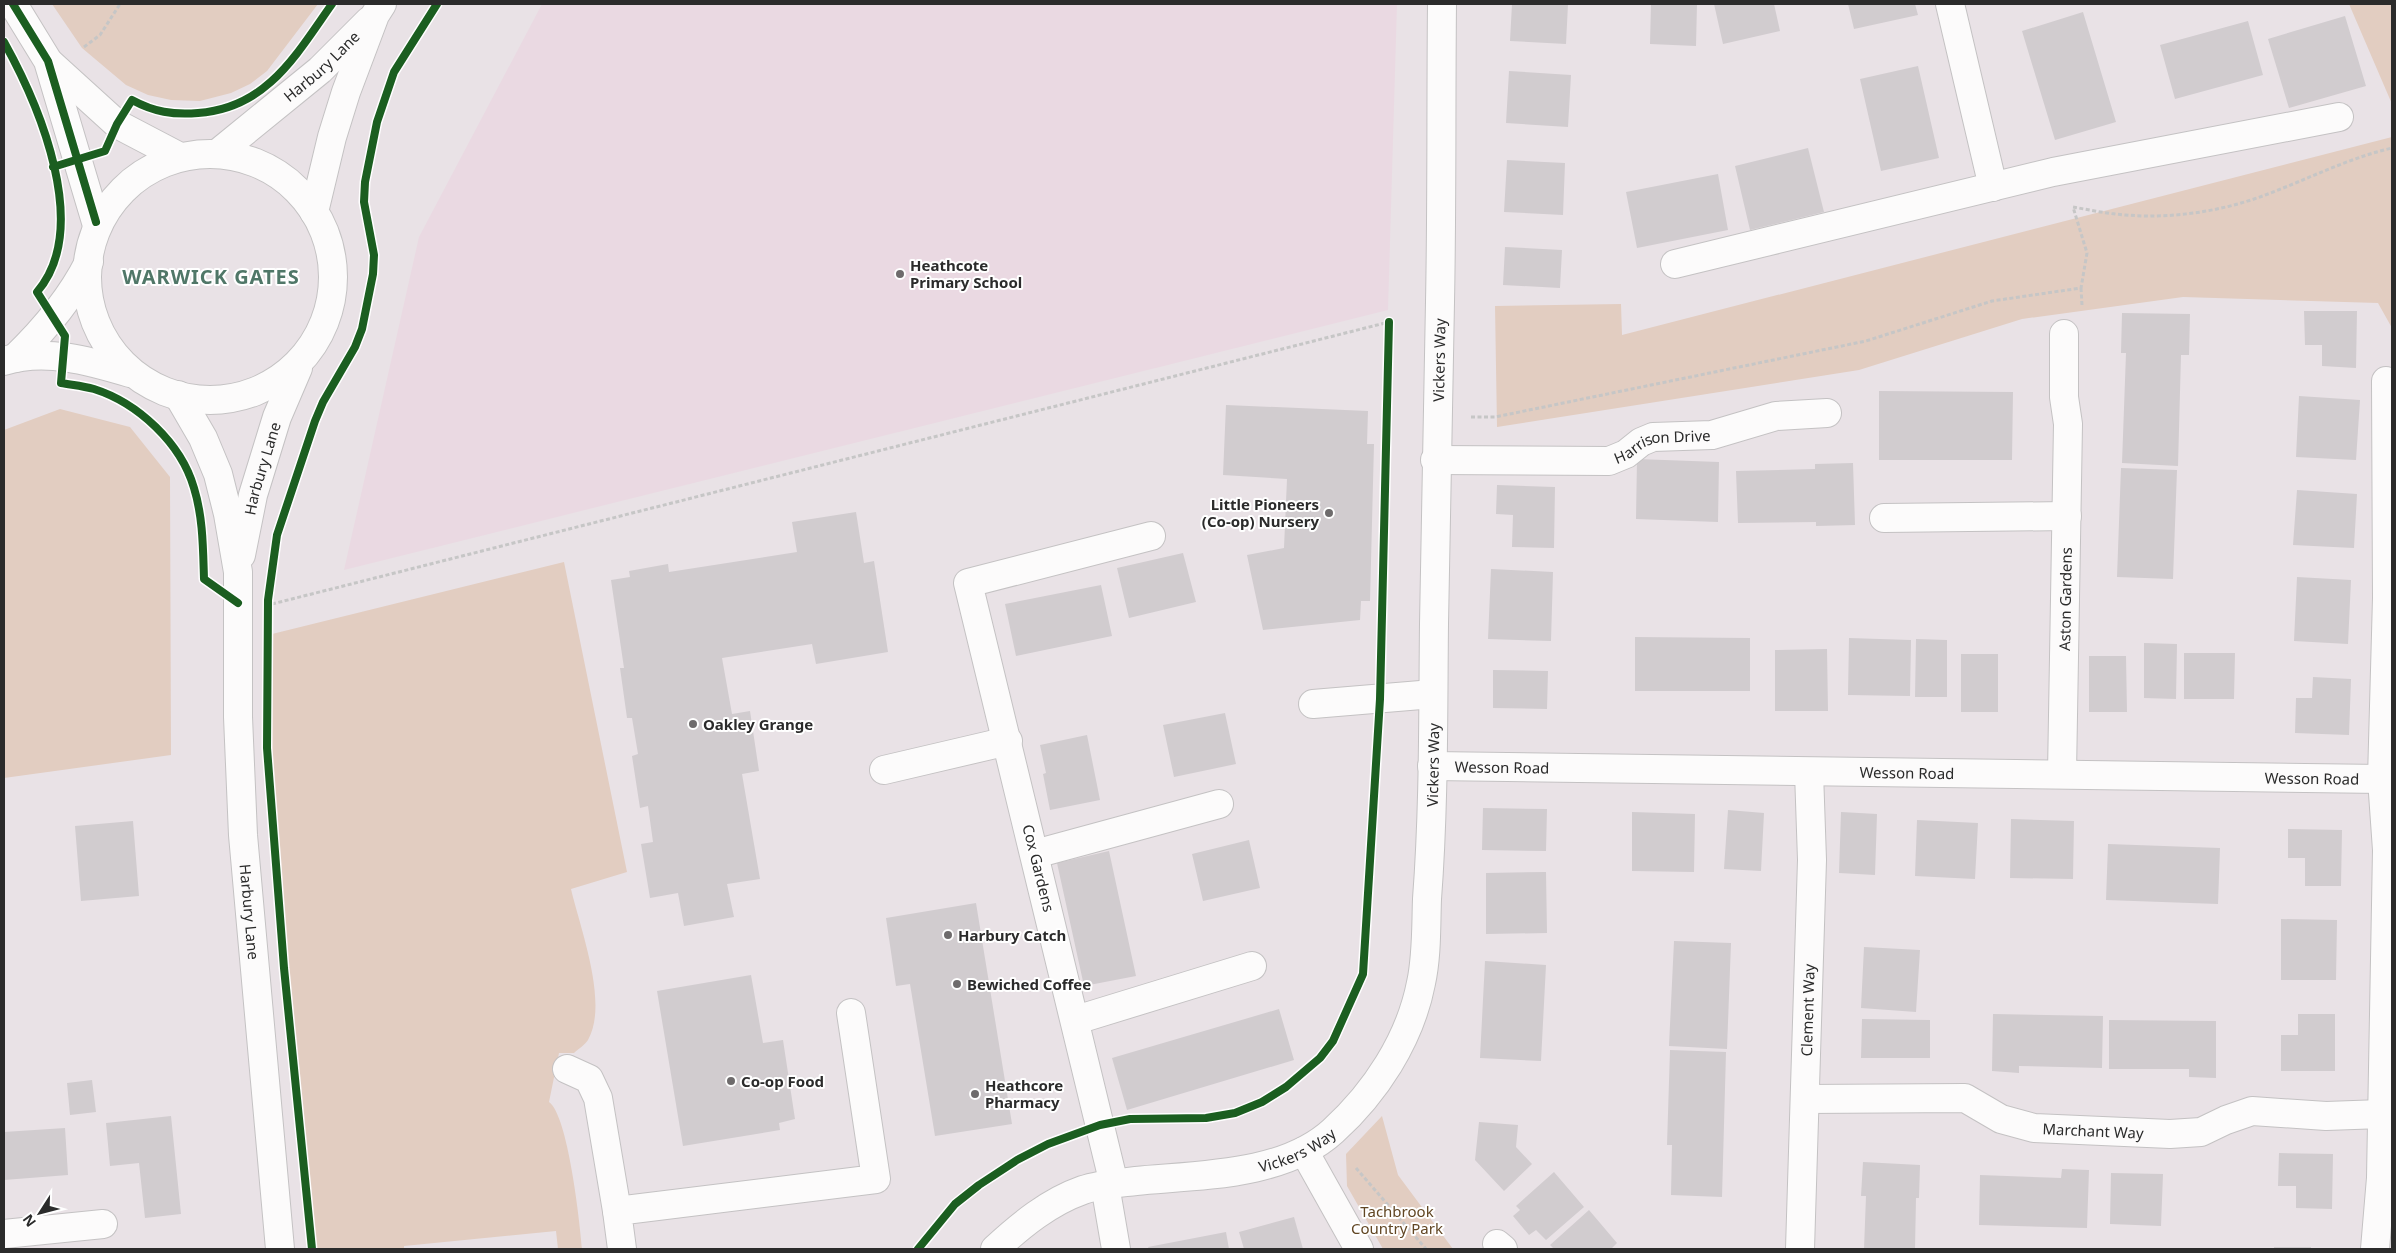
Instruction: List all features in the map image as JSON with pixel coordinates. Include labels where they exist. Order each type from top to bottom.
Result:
[{"type":"street","points":[[13,4],[48,61],[96,222]]},
{"type":"street","name":"Vickers Way","points":[[995,1249],[1032,1218],[1055,1203],[1084,1190],[1110,1184],[1227,1172],[1284,1160],[1304,1151],[1328,1136],[1351,1115],[1366,1097],[1409,1028],[1422,981],[1431,844],[1435,460],[1440,304],[1442,4]]},
{"type":"street","points":[[1950,4],[1993,187]]},
{"type":"street","name":"Harbury Lane","points":[[218,153],[320,70],[379,9]]},
{"type":"street","name":"Harbury Lane","points":[[314,212],[332,137],[346,92],[379,9]]},
{"type":"street","points":[[48,61],[117,124],[178,156]]},
{"type":"street","points":[[1675,264],[2053,172],[2339,117]]},
{"type":"street","points":[[130,373],[116,356],[96,320],[90,299],[91,239],[96,222],[104,208],[132,181],[152,166],[178,156],[218,153]]},
{"type":"street","name":"Harbury Lane","points":[[218,153],[263,166],[299,192],[314,212],[331,252],[334,279],[332,306],[325,325],[298,368],[277,417],[253,494],[238,572]]},
{"type":"street","points":[[10,359],[42,330],[75,287],[90,259]]},
{"type":"street","name":"Aston Gardens","points":[[2062,774],[2068,424],[2064,397],[2064,334]]},
{"type":"street","points":[[10,359],[40,355],[80,360],[130,373],[162,390],[178,395],[212,399],[238,398],[264,389],[298,368]]},
{"type":"street","points":[[2376,1249],[2381,1178],[2387,850],[2386,381]]},
{"type":"street","name":"Harbury Lane","points":[[178,395],[203,438],[218,474],[228,514],[238,572],[238,717],[243,835],[280,1249]]},
{"type":"street","name":"Harrison Drive","points":[[1435,460],[1609,461],[1653,437],[1712,435],[1776,416],[1828,413]]},
{"type":"street","points":[[1884,518],[2067,516]]},
{"type":"street","name":"Cox Gardens","points":[[1116,1249],[1110,1184],[1076,1020],[968,583],[1151,536]]},
{"type":"street","points":[[1313,704],[1433,694]]},
{"type":"street","points":[[884,770],[1008,741]]},
{"type":"street","name":"Wesson Road","points":[[1432,766],[2387,780]]},
{"type":"street","name":"Clement Way","points":[[1800,1249],[1812,860],[1809,772]]},
{"type":"street","points":[[1035,854],[1219,804]]},
{"type":"street","points":[[1076,1020],[1252,966]]},
{"type":"street","points":[[617,1211],[876,1179],[850,1013]]},
{"type":"street","points":[[567,1069],[589,1079],[596,1093],[622,1249]]},
{"type":"street","name":"Marchant Way","points":[[1806,1099],[1964,1098],[2001,1119],[2034,1128],[2170,1134],[2201,1132],[2226,1120],[2252,1111],[2326,1116],[2382,1114]]},
{"type":"street","points":[[1304,1151],[1359,1249]]},
{"type":"street","points":[[4,1234],[43,1239],[103,1224]]},
{"type":"path","points":[[82,48],[100,35],[120,4]]},
{"type":"path","points":[[1436,417],[1495,417],[1866,342],[1992,301],[2081,288],[2087,253],[2073,207],[2125,215],[2168,215],[2218,208],[2266,194],[2360,156],[2392,148]]},
{"type":"path","points":[[268,606],[1389,322],[1389,332]]},
{"type":"path","points":[[1328,1136],[1426,1249]]},
{"type":"shaded area","name":"Heathcote Primary School","points":[[542,4],[1397,4],[1388,310],[344,570],[419,237]]},
{"type":"green space","points":[[52,4],[318,4],[267,71],[250,84],[231,93],[200,101],[171,100],[148,95],[126,85],[82,48]]},
{"type":"green space","points":[[2349,4],[2392,4],[2392,104]]},
{"type":"green space","points":[[2392,137],[2392,328],[2378,303],[2183,297],[2022,319],[1859,370],[1497,427],[1495,306],[1621,304],[1622,335]]},
{"type":"green space","points":[[60,409],[130,427],[170,477],[171,755],[4,778],[4,430]]},
{"type":"green space","points":[[564,562],[627,872],[571,889],[591,965],[594,986],[594,1024],[588,1040],[574,1053],[559,1053],[549,1102],[556,1111],[567,1147],[576,1194],[582,1249],[558,1249],[556,1231],[404,1246],[404,1249],[312,1249],[267,748],[268,635]]},
{"type":"green space","name":"Tachbrook Country Park","points":[[1382,1116],[1398,1175],[1453,1249],[1383,1249],[1347,1186],[1346,1154]]},
{"type":"building","points":[[1512,4],[1568,4],[1566,44],[1510,41]]},
{"type":"building","points":[[1651,4],[1697,4],[1696,46],[1650,44]]},
{"type":"building","points":[[1714,4],[1774,4],[1780,31],[1723,44]]},
{"type":"building","points":[[1848,4],[1915,4],[1918,15],[1854,29]]},
{"type":"building","points":[[2083,12],[2116,122],[2055,140],[2022,31]]},
{"type":"building","points":[[2345,16],[2366,86],[2289,108],[2268,39]]},
{"type":"building","points":[[2248,21],[2263,75],[2175,99],[2160,45]]},
{"type":"building","points":[[1918,66],[1939,158],[1881,171],[1860,79]]},
{"type":"building","points":[[1509,71],[1571,75],[1568,127],[1506,123]]},
{"type":"building","points":[[1808,148],[1824,212],[1750,230],[1735,166]]},
{"type":"building","points":[[1507,160],[1565,163],[1563,215],[1504,212]]},
{"type":"building","points":[[1718,174],[1728,230],[1637,248],[1626,192]]},
{"type":"building","points":[[1505,247],[1562,250],[1560,288],[1503,285]]},
{"type":"building","points":[[2304,311],[2357,311],[2356,368],[2322,366],[2322,345],[2305,345]]},
{"type":"building","points":[[2122,313],[2190,314],[2189,355],[2181,355],[2178,466],[2122,463],[2126,353],[2121,353]]},
{"type":"building","points":[[1879,391],[2013,392],[2012,460],[1879,460]]},
{"type":"building","points":[[2299,396],[2360,400],[2356,460],[2296,457]]},
{"type":"building","name":"Little Pioneers (Co-op) Nursery","points":[[1226,405],[1368,411],[1367,444],[1374,444],[1370,601],[1361,601],[1360,620],[1263,630],[1247,555],[1284,548],[1287,479],[1223,475]]},
{"type":"building","points":[[1637,459],[1719,462],[1718,522],[1636,519]]},
{"type":"building","points":[[1853,463],[1855,525],[1816,526],[1816,522],[1738,523],[1736,471],[1815,469],[1815,464]]},
{"type":"building","points":[[2121,468],[2177,470],[2173,579],[2117,577]]},
{"type":"building","points":[[1497,485],[1555,487],[1554,548],[1512,547],[1513,515],[1496,514]]},
{"type":"building","points":[[2297,490],[2357,494],[2354,548],[2293,545]]},
{"type":"building","name":"Oakley Grange","points":[[856,512],[864,563],[874,561],[888,652],[816,664],[812,644],[722,658],[732,714],[750,711],[759,771],[742,774],[760,879],[727,884],[734,917],[684,926],[678,893],[650,898],[641,844],[653,842],[648,806],[640,808],[632,756],[638,754],[632,718],[627,718],[620,668],[624,668],[611,580],[630,577],[629,571],[668,564],[669,572],[797,552],[792,522]]},
{"type":"building","points":[[1183,553],[1196,602],[1129,618],[1117,568]]},
{"type":"building","points":[[1491,569],[1553,572],[1551,641],[1488,639]]},
{"type":"building","points":[[2297,577],[2351,580],[2348,644],[2294,641]]},
{"type":"building","points":[[1101,585],[1112,636],[1016,656],[1005,604]]},
{"type":"building","points":[[1635,637],[1750,638],[1750,691],[1635,691]]},
{"type":"building","points":[[1849,638],[1911,640],[1910,696],[1848,695]]},
{"type":"building","points":[[1916,639],[1947,640],[1947,697],[1915,697]]},
{"type":"building","points":[[2144,643],[2177,644],[2176,699],[2144,698]]},
{"type":"building","points":[[1827,649],[1828,711],[1775,711],[1775,650]]},
{"type":"building","points":[[2184,653],[2235,653],[2234,699],[2184,699]]},
{"type":"building","points":[[1961,654],[1998,654],[1998,712],[1961,712]]},
{"type":"building","points":[[2089,656],[2126,656],[2127,712],[2089,712]]},
{"type":"building","points":[[1493,670],[1548,671],[1547,709],[1493,708]]},
{"type":"building","points":[[2313,677],[2351,679],[2349,735],[2295,733],[2296,698],[2312,698]]},
{"type":"building","points":[[1225,713],[1236,764],[1174,777],[1163,725]]},
{"type":"building","points":[[1087,735],[1100,800],[1050,810],[1043,774],[1046,773],[1040,745]]},
{"type":"building","points":[[1483,808],[1547,809],[1546,851],[1482,850]]},
{"type":"building","points":[[1728,810],[1764,813],[1761,871],[1724,869]]},
{"type":"building","points":[[1632,812],[1695,814],[1694,872],[1632,871]]},
{"type":"building","points":[[1841,812],[1877,814],[1875,875],[1839,873]]},
{"type":"building","points":[[2011,819],[2074,821],[2073,879],[2010,878]]},
{"type":"building","points":[[1917,820],[1978,823],[1975,879],[1915,876]]},
{"type":"building","points":[[133,821],[139,896],[81,901],[75,826]]},
{"type":"building","points":[[2288,829],[2342,830],[2341,886],[2305,886],[2305,858],[2288,858]]},
{"type":"building","points":[[1249,840],[1260,888],[1203,901],[1192,854]]},
{"type":"building","points":[[2108,844],[2220,848],[2218,904],[2106,900]]},
{"type":"building","points":[[1109,851],[1136,976],[1084,986],[1057,863]]},
{"type":"building","points":[[1546,872],[1547,933],[1486,934],[1486,873]]},
{"type":"building","points":[[976,903],[1012,1124],[935,1136],[910,984],[896,986],[886,918]]},
{"type":"building","points":[[2281,919],[2337,920],[2336,980],[2281,980]]},
{"type":"building","points":[[1674,941],[1731,943],[1727,1049],[1669,1046]]},
{"type":"building","points":[[1864,947],[1920,950],[1916,1012],[1861,1008]]},
{"type":"building","points":[[1485,961],[1546,965],[1541,1061],[1480,1058]]},
{"type":"building","name":"Co-op Food","points":[[751,975],[763,1043],[783,1040],[795,1119],[779,1123],[780,1130],[683,1146],[657,991]]},
{"type":"building","points":[[1279,1009],[1294,1060],[1127,1110],[1112,1058]]},
{"type":"building","points":[[1993,1014],[2103,1016],[2102,1068],[2019,1066],[2019,1073],[1992,1071]]},
{"type":"building","points":[[2298,1014],[2335,1014],[2335,1071],[2281,1071],[2281,1035],[2298,1035]]},
{"type":"building","points":[[1862,1019],[1930,1020],[1930,1058],[1861,1058]]},
{"type":"building","points":[[2109,1020],[2216,1021],[2216,1078],[2189,1077],[2189,1069],[2109,1069]]},
{"type":"building","points":[[1670,1050],[1726,1052],[1722,1197],[1671,1195],[1672,1145],[1667,1145]]},
{"type":"building","points":[[92,1080],[96,1112],[70,1115],[67,1083]]},
{"type":"building","points":[[171,1116],[181,1214],[145,1218],[139,1163],[110,1166],[106,1123]]},
{"type":"building","points":[[1479,1122],[1518,1125],[1516,1147],[1532,1164],[1504,1191],[1475,1160]]},
{"type":"building","points":[[65,1128],[68,1175],[4,1180],[4,1132]]},
{"type":"building","points":[[2279,1153],[2333,1154],[2332,1209],[2296,1208],[2296,1186],[2278,1186]]},
{"type":"building","points":[[1863,1162],[1920,1165],[1919,1198],[1916,1198],[1915,1249],[1864,1249],[1866,1196],[1861,1196]]},
{"type":"building","points":[[2062,1169],[2089,1170],[2087,1228],[1979,1225],[1980,1175],[2061,1178]]},
{"type":"building","points":[[1554,1172],[1584,1207],[1546,1240],[1536,1230],[1529,1235],[1513,1216],[1520,1210],[1516,1206]]},
{"type":"building","points":[[2111,1173],[2163,1174],[2161,1226],[2110,1224]]},
{"type":"building","points":[[1589,1210],[1617,1243],[1611,1249],[1554,1249],[1550,1245]]},
{"type":"building","points":[[1294,1217],[1303,1249],[1244,1249],[1239,1232]]},
{"type":"building","points":[[1226,1232],[1229,1249],[1149,1249],[1148,1247]]},
{"type":"building","points":[[2274,1247],[2311,1247],[2311,1249],[2274,1249]]},
{"type":"cycle path","points":[[13,4],[48,61],[96,222]]},
{"type":"cycle path","points":[[53,167],[105,151],[117,124],[132,100],[156,110],[180,114],[222,109],[243,101],[261,90],[292,60],[332,4]]},
{"type":"cycle path","points":[[312,1249],[284,968],[267,748],[268,600],[277,535],[315,421],[323,402],[355,347],[362,329],[373,274],[374,255],[364,202],[365,182],[377,122],[394,72],[437,4]]},
{"type":"cycle path","points":[[4,42],[32,99],[44,132],[54,167],[60,201],[60,235],[53,265],[37,292],[65,336],[61,383],[82,386],[110,395],[142,415],[168,441],[188,471],[197,499],[202,533],[204,579],[238,603]]},
{"type":"cycle path","points":[[918,1249],[955,1204],[979,1185],[1017,1160],[1048,1144],[1100,1125],[1130,1119],[1206,1118],[1235,1113],[1262,1102],[1286,1087],[1320,1058],[1333,1041],[1363,974],[1380,699],[1389,322]]},
{"type":"place","name":"Heathcote Primary School","points":[[900,274]]},
{"type":"place","name":"Little Pioneers (Co-op) Nursery","points":[[1329,513]]},
{"type":"place","name":"Oakley Grange","points":[[693,724]]},
{"type":"place","name":"Harbury Catch","points":[[948,935]]},
{"type":"place","name":"Bewiched Coffee","points":[[957,984]]},
{"type":"place","name":"Co-op Food","points":[[731,1081]]},
{"type":"place","name":"Heathcore Pharmacy","points":[[975,1094]]},
{"type":"district","name":"WARWICK GATES","points":[[211,276]]}]
